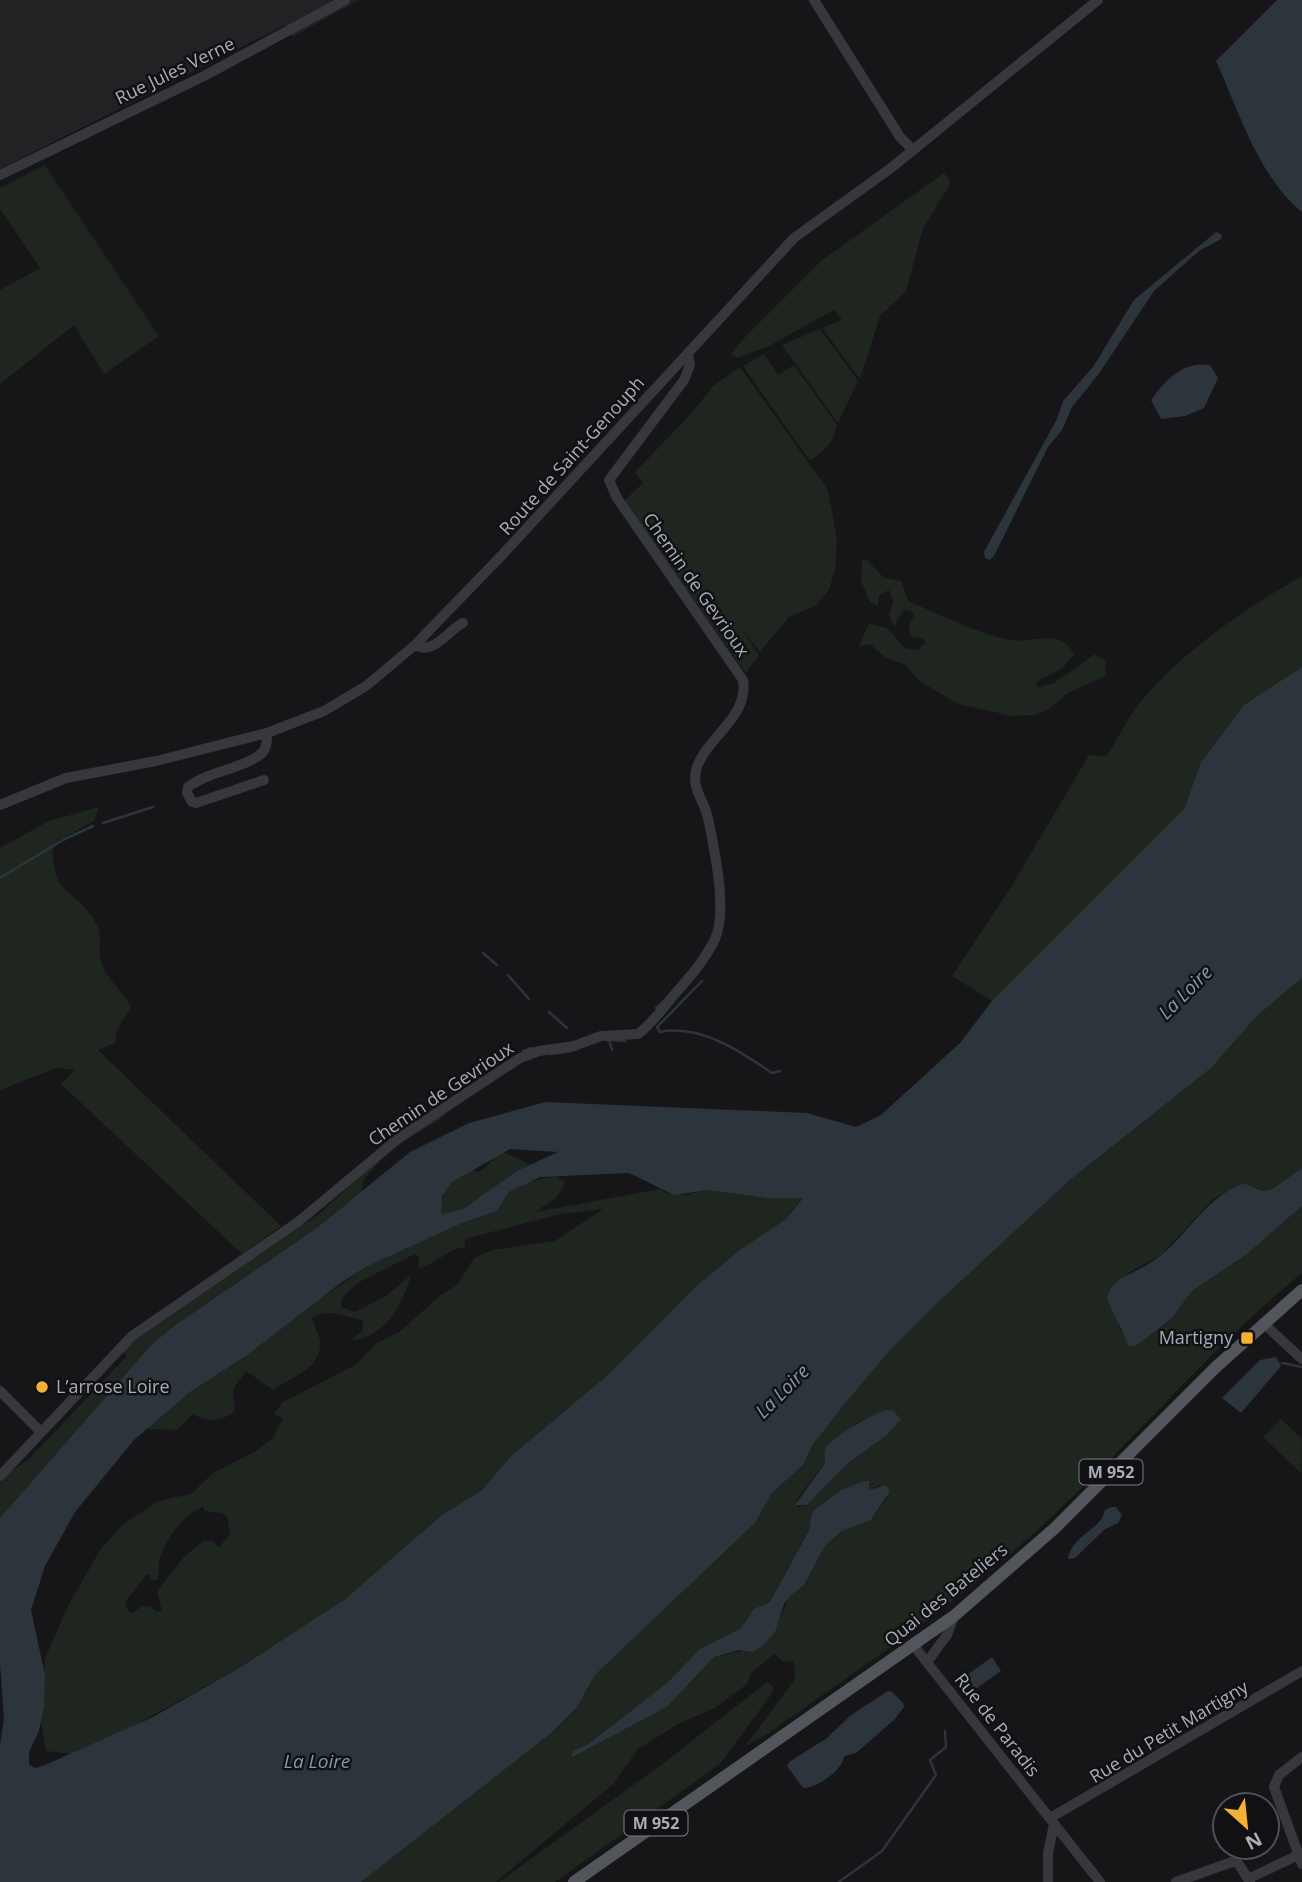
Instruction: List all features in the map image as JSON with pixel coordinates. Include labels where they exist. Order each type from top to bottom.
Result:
[{"type":"main road","name":"Quai des Bateliers","points":[[574,1882],[954,1616],[1055,1528],[1263,1323],[1302,1290]]},
{"type":"street","name":"Rue Jules Verne","points":[[0,175],[204,76],[345,0]]},
{"type":"street","points":[[816,0],[900,137],[912,149]]},
{"type":"street","name":"Route de Saint-Genouph","points":[[0,805],[59,779],[156,761],[267,733],[344,700],[383,674],[415,645],[503,554],[793,238],[912,149],[1098,0]]},
{"type":"street","name":"Chemin de Gevrioux","points":[[0,1476],[105,1361],[146,1324],[298,1222],[400,1137],[508,1064],[531,1053],[574,1046],[594,1038],[638,1034],[696,968],[715,939],[720,922],[715,857],[707,816],[695,792],[695,780],[704,754],[735,715],[742,699],[743,680],[617,498],[609,480],[684,380],[690,365],[688,353]]},
{"type":"street","points":[[415,645],[422,649],[431,646],[463,622]]},
{"type":"street","points":[[264,780],[196,803],[192,802],[187,793],[190,785],[204,777],[261,754],[267,744],[267,733]]},
{"type":"street","points":[[1263,1323],[1302,1359]]},
{"type":"street","points":[[0,1391],[40,1431]]},
{"type":"street","points":[[927,1662],[947,1635],[954,1616]]},
{"type":"street","name":"Rue de Paradis","points":[[914,1646],[1052,1821]]},
{"type":"street","name":"Rue du Petit Martigny","points":[[1052,1821],[1302,1671]]},
{"type":"street","points":[[1176,1882],[1232,1863],[1238,1863],[1249,1881],[1300,1860],[1274,1787],[1279,1775],[1302,1757]]},
{"type":"street","points":[[1048,1882],[1052,1821]]},
{"type":"street","points":[[1052,1821],[1100,1882]]},
{"type":"shaded area","points":[[0,0],[359,0],[293,37],[283,26],[0,169]]},
{"type":"shaded area","points":[[45,165],[159,336],[104,374],[74,325],[0,384],[0,290],[40,268],[0,209],[0,188]]},
{"type":"shaded area","points":[[944,173],[950,180],[949,186],[923,228],[906,291],[880,316],[860,379],[822,328],[842,320],[834,310],[767,347],[737,358],[731,354],[821,261]]},
{"type":"shaded area","points":[[820,329],[858,381],[838,423],[782,345]]},
{"type":"shaded area","points":[[764,354],[778,375],[794,365],[837,425],[828,446],[810,461],[743,366]]},
{"type":"shaded area","points":[[740,367],[828,490],[837,540],[835,570],[829,590],[815,606],[789,617],[760,652],[742,630],[759,655],[746,673],[624,501],[643,483],[635,472],[690,415],[713,386]]},
{"type":"shaded area","points":[[867,560],[884,578],[901,581],[909,602],[959,623],[1011,640],[1046,638],[1062,641],[1074,655],[1062,668],[1038,681],[1035,684],[1039,687],[1054,683],[1095,654],[1106,661],[1105,676],[1068,693],[1049,709],[1035,715],[1012,716],[958,704],[918,680],[905,665],[885,657],[870,644],[858,647],[869,624],[887,628],[905,648],[918,650],[925,643],[924,639],[912,637],[910,634],[909,626],[914,616],[911,611],[904,610],[894,626],[889,615],[893,602],[889,590],[879,595],[878,606],[870,602],[861,581],[862,561]]},
{"type":"shaded area","points":[[1302,576],[1302,669],[1244,705],[1201,762],[1184,809],[992,1001],[952,976],[1011,887],[1089,755],[1107,756],[1141,701],[1196,648],[1259,602]]},
{"type":"shaded area","points":[[99,807],[94,821],[53,844],[56,875],[66,891],[81,903],[97,925],[101,962],[131,1007],[117,1030],[115,1043],[98,1050],[281,1226],[242,1254],[61,1084],[75,1070],[56,1068],[0,1090],[0,848],[49,821]]},
{"type":"shaded area","points":[[1302,978],[1302,1168],[1272,1189],[1262,1191],[1243,1183],[1213,1199],[1161,1255],[1128,1273],[1107,1299],[1117,1317],[1120,1331],[1178,1310],[1192,1291],[1247,1254],[1302,1206],[1302,1273],[1231,1337],[1062,1507],[996,1566],[931,1617],[763,1737],[746,1745],[795,1679],[794,1661],[784,1662],[774,1654],[751,1673],[747,1684],[715,1708],[680,1723],[638,1749],[613,1784],[496,1882],[361,1882],[551,1732],[577,1707],[595,1675],[755,1523],[772,1493],[803,1464],[812,1446],[890,1350],[1070,1180],[1211,1068],[1257,1016]],"holes":[[[860,1421],[887,1435],[847,1464],[807,1505],[799,1507],[796,1501],[825,1462],[829,1443]],[[869,1481],[868,1491],[880,1485],[887,1498],[871,1520],[842,1531],[825,1546],[805,1586],[790,1595],[781,1616],[746,1650],[714,1657],[667,1707],[572,1758],[573,1751],[587,1745],[667,1683],[700,1649],[740,1629],[750,1614],[770,1602],[809,1529],[812,1512],[841,1490]]]},
{"type":"shaded area","points":[[451,1108],[444,1116],[389,1153],[363,1181],[362,1191],[318,1227],[174,1326],[151,1345],[0,1518],[0,1483],[3,1477],[29,1459],[127,1356],[120,1350],[319,1214],[390,1149]]},
{"type":"shaded area","points":[[503,1152],[530,1164],[463,1209],[441,1214],[444,1193],[457,1177],[470,1170],[479,1172]]},
{"type":"shaded area","points":[[557,1176],[565,1183],[556,1198],[535,1212],[661,1189],[665,1193],[686,1195],[708,1190],[765,1198],[803,1197],[786,1219],[741,1249],[695,1287],[610,1373],[510,1457],[481,1491],[443,1514],[345,1599],[244,1665],[117,1735],[71,1754],[46,1751],[41,1721],[45,1658],[68,1606],[100,1550],[122,1525],[158,1501],[191,1494],[213,1473],[256,1451],[273,1438],[283,1418],[275,1415],[275,1412],[283,1402],[355,1365],[377,1343],[399,1332],[441,1295],[457,1285],[474,1258],[492,1250],[555,1241],[603,1209],[560,1214],[465,1239],[465,1247],[419,1268],[419,1257],[415,1254],[359,1282],[342,1298],[341,1307],[355,1312],[386,1296],[411,1275],[391,1318],[373,1334],[350,1341],[362,1331],[363,1320],[330,1313],[318,1315],[312,1318],[319,1338],[319,1353],[310,1367],[303,1372],[273,1390],[246,1371],[233,1389],[235,1410],[226,1417],[209,1420],[193,1414],[177,1430],[145,1429],[190,1392],[246,1356],[295,1316],[366,1267],[462,1223],[497,1211],[509,1192],[527,1182]],"holes":[[[204,1507],[204,1511],[227,1516],[230,1534],[219,1547],[212,1541],[203,1541],[183,1558],[157,1591],[162,1611],[157,1612],[150,1606],[142,1606],[132,1613],[128,1611],[125,1602],[146,1575],[150,1575],[151,1581],[158,1579],[160,1557],[178,1527],[190,1514]]]},
{"type":"shaded area","points":[[1281,1419],[1302,1439],[1301,1473],[1263,1437]]},
{"type":"shaded area","points":[[767,1682],[773,1686],[773,1692],[720,1764],[555,1882],[499,1882],[665,1762]]},
{"type":"water","points":[[1277,0],[1302,0],[1302,212],[1273,180],[1262,162],[1216,61]]},
{"type":"water","points":[[1216,232],[1222,235],[1221,239],[1199,251],[1154,291],[1098,375],[1072,407],[1062,430],[1048,447],[994,556],[989,560],[985,558],[984,552],[1057,419],[1063,401],[1093,367],[1134,300]]},
{"type":"water","points":[[1210,365],[1218,378],[1204,408],[1185,416],[1161,419],[1151,400],[1163,386],[1183,369]]},
{"type":"water","name":"La Loire","points":[[1302,667],[1302,978],[1257,1016],[1211,1068],[1070,1180],[890,1350],[812,1446],[803,1465],[772,1493],[755,1523],[595,1675],[577,1707],[551,1733],[361,1882],[0,1882],[0,1745],[4,1718],[0,1663],[0,1518],[151,1345],[174,1326],[318,1227],[410,1152],[469,1123],[545,1102],[807,1113],[856,1127],[881,1115],[960,1043],[992,1001],[1184,809],[1201,762],[1244,705]],"holes":[[[510,1149],[558,1152],[517,1171],[463,1209],[441,1214],[442,1196],[452,1182]],[[629,1173],[674,1195],[708,1190],[765,1198],[803,1198],[786,1219],[741,1249],[695,1287],[610,1373],[510,1457],[481,1491],[443,1514],[345,1599],[244,1665],[153,1717],[45,1765],[36,1768],[29,1765],[29,1752],[39,1731],[44,1706],[45,1675],[31,1610],[45,1566],[75,1512],[134,1440],[190,1392],[246,1356],[342,1282],[366,1267],[462,1223],[497,1211],[509,1192],[540,1177]]]},
{"type":"water","points":[[1302,1168],[1302,1206],[1247,1254],[1192,1291],[1172,1318],[1137,1345],[1129,1346],[1107,1299],[1112,1287],[1161,1255],[1203,1211],[1227,1191],[1243,1183],[1262,1191],[1272,1189]]},
{"type":"water","points":[[1276,1357],[1281,1366],[1241,1413],[1222,1398],[1260,1360]]},
{"type":"water","points":[[886,1410],[893,1411],[901,1419],[887,1435],[847,1464],[807,1505],[795,1505],[825,1463],[825,1450],[831,1441],[855,1425]]},
{"type":"water","points":[[869,1481],[869,1490],[886,1485],[890,1491],[871,1520],[842,1531],[825,1546],[804,1586],[784,1604],[775,1632],[763,1646],[752,1652],[739,1650],[714,1657],[667,1707],[571,1758],[573,1751],[587,1745],[667,1683],[700,1649],[740,1629],[754,1609],[770,1602],[809,1530],[812,1512],[841,1490]]},
{"type":"water","points":[[1116,1507],[1122,1515],[1118,1523],[1105,1529],[1075,1558],[1068,1559],[1075,1544],[1098,1523],[1105,1510]]},
{"type":"water","points":[[992,1657],[1001,1671],[977,1688],[971,1688],[964,1677]]},
{"type":"water","points":[[888,1691],[903,1703],[904,1707],[894,1720],[856,1753],[844,1756],[839,1767],[828,1777],[803,1788],[787,1766],[789,1762],[827,1738],[851,1715]]},
{"type":"waterway","points":[[103,823],[153,807]]},
{"type":"waterway","points":[[0,878],[63,840],[93,826]]},
{"type":"waterway","points":[[483,953],[497,965]]},
{"type":"waterway","points":[[508,975],[529,999]]},
{"type":"waterway","points":[[702,981],[657,1027],[660,1032],[690,1032],[705,1036],[733,1048],[772,1073],[780,1071]]},
{"type":"waterway","points":[[656,1008],[665,1000]]},
{"type":"waterway","points":[[549,1012],[567,1028]]},
{"type":"waterway","points":[[606,1040],[609,1040],[612,1050]]},
{"type":"waterway","points":[[611,1040],[625,1041]]},
{"type":"waterway","points":[[523,1051],[532,1048]]},
{"type":"waterway","points":[[551,1054],[572,1051]]},
{"type":"waterway","points":[[1282,1363],[1302,1367]]},
{"type":"waterway","points":[[839,1882],[882,1851],[936,1775],[930,1760],[946,1747],[945,1731]]},
{"type":"place","name":"Martigny","points":[[1247,1338]]},
{"type":"place","name":"L’arrose Loire","points":[[42,1387]]}]
